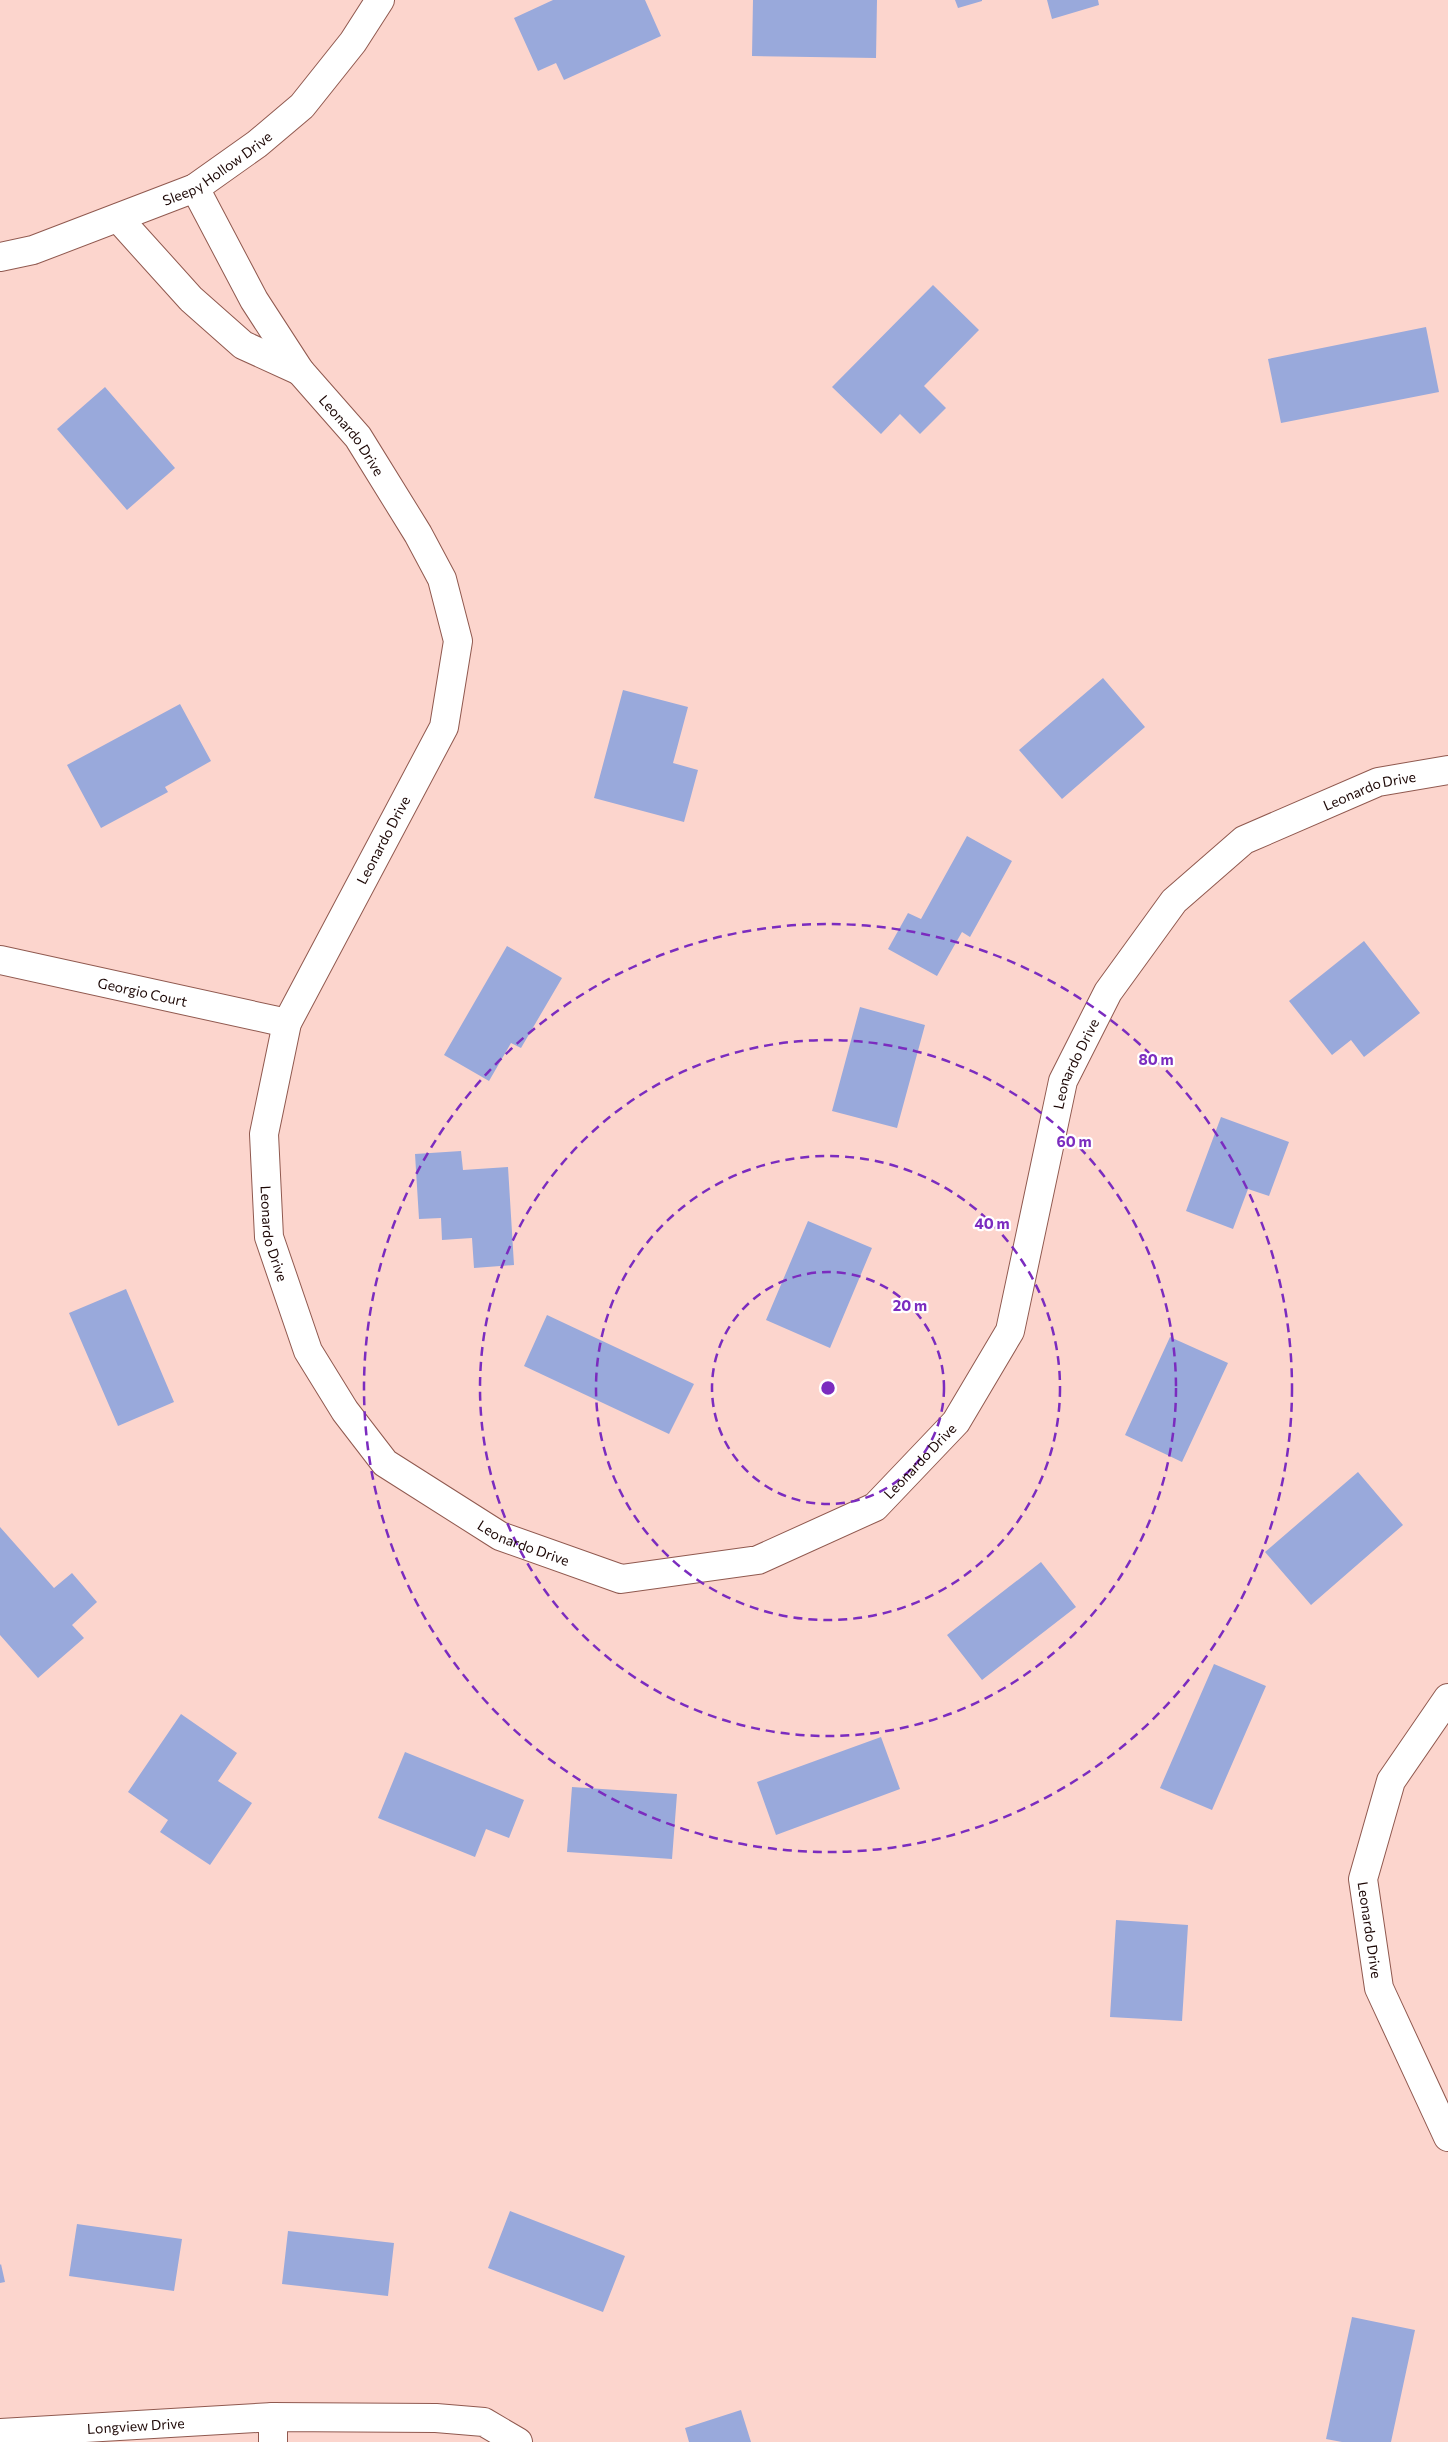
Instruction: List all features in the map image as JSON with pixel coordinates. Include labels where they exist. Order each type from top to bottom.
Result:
[{"type":"street","name":"Sleepy Hollow Drive","points":[[0,257],[33,250],[195,188],[257,144],[302,106],[353,42],[380,0]]},
{"type":"street","name":"Leonardo Drive","points":[[195,188],[254,300],[300,371],[358,437],[418,534],[442,579],[458,641],[444,727],[287,1023],[264,1134],[269,1237],[308,1351],[345,1411],[386,1463],[500,1536],[621,1579],[758,1560],[875,1507],[956,1422],[1010,1331],[1062,1081],[1108,992],[1174,901],[1244,840],[1378,782],[1448,770]]},
{"type":"street","name":"Leonardo Drive","points":[[118,218],[191,299],[243,344],[300,371]]},
{"type":"street","name":"Georgio Court","points":[[0,960],[287,1023]]},
{"type":"street","name":"Leonardo Drive","points":[[1448,1698],[1391,1781],[1363,1879],[1379,1988],[1448,2137]]},
{"type":"street","name":"Longview Drive","points":[[0,2433],[273,2430],[436,2418],[484,2422],[518,2442]]},
{"type":"building","points":[[553,0],[645,0],[661,36],[564,80],[556,63],[538,71],[514,18]]},
{"type":"building","points":[[753,0],[877,0],[876,58],[752,56]]},
{"type":"building","points":[[955,0],[982,0],[982,1],[958,8]]},
{"type":"building","points":[[1047,0],[1098,0],[1099,5],[1052,19]]},
{"type":"building","points":[[933,285],[979,330],[924,386],[946,408],[920,434],[900,414],[881,434],[832,387]]},
{"type":"building","points":[[1426,327],[1439,392],[1281,423],[1268,359]]},
{"type":"building","points":[[105,387],[175,468],[127,510],[57,429]]},
{"type":"building","points":[[1103,678],[1145,727],[1062,799],[1019,750]]},
{"type":"building","points":[[623,690],[688,707],[673,763],[698,770],[684,822],[594,798]]},
{"type":"building","points":[[180,704],[211,761],[165,787],[168,792],[101,828],[67,765]]},
{"type":"building","points":[[967,836],[1012,861],[970,937],[962,932],[937,976],[888,949],[908,913],[921,919]]},
{"type":"building","points":[[1364,941],[1420,1013],[1364,1057],[1351,1040],[1332,1055],[1289,1001]]},
{"type":"building","points":[[507,946],[562,978],[521,1048],[511,1043],[489,1081],[444,1055]]},
{"type":"building","points":[[860,1007],[925,1025],[897,1128],[832,1111]]},
{"type":"building","points":[[1221,1117],[1289,1142],[1269,1196],[1248,1189],[1233,1229],[1186,1211]]},
{"type":"building","points":[[461,1151],[463,1170],[508,1167],[514,1265],[474,1268],[472,1238],[442,1240],[441,1218],[419,1219],[415,1154]]},
{"type":"building","points":[[808,1221],[872,1248],[830,1348],[766,1320]]},
{"type":"building","points":[[126,1289],[174,1402],[118,1426],[69,1313]]},
{"type":"building","points":[[547,1315],[694,1384],[669,1434],[524,1366]]},
{"type":"building","points":[[1170,1337],[1228,1363],[1182,1462],[1125,1435]]},
{"type":"building","points":[[1358,1472],[1403,1525],[1311,1605],[1265,1552]]},
{"type":"building","points":[[0,1527],[54,1588],[72,1573],[97,1602],[72,1625],[84,1638],[38,1678],[0,1635]]},
{"type":"building","points":[[1041,1562],[1076,1607],[982,1680],[947,1635]]},
{"type":"building","points":[[1214,1664],[1266,1686],[1212,1810],[1160,1788]]},
{"type":"building","points":[[181,1714],[237,1753],[218,1781],[252,1803],[210,1865],[160,1832],[168,1820],[128,1792]]},
{"type":"building","points":[[881,1737],[900,1789],[776,1835],[757,1782]]},
{"type":"building","points":[[405,1752],[524,1800],[509,1838],[486,1829],[475,1857],[378,1818]]},
{"type":"building","points":[[572,1787],[677,1794],[672,1859],[567,1852]]},
{"type":"building","points":[[1116,1920],[1188,1925],[1182,2021],[1110,2017]]},
{"type":"building","points":[[510,2211],[625,2256],[603,2312],[488,2268]]},
{"type":"building","points":[[77,2224],[182,2239],[174,2291],[69,2276]]},
{"type":"building","points":[[288,2231],[394,2243],[388,2296],[282,2284]]},
{"type":"building","points":[[0,2265],[5,2282],[0,2283]]},
{"type":"building","points":[[1352,2317],[1415,2330],[1391,2442],[1342,2442],[1326,2439]]},
{"type":"building","points":[[741,2410],[751,2442],[689,2442],[685,2428]]}]
